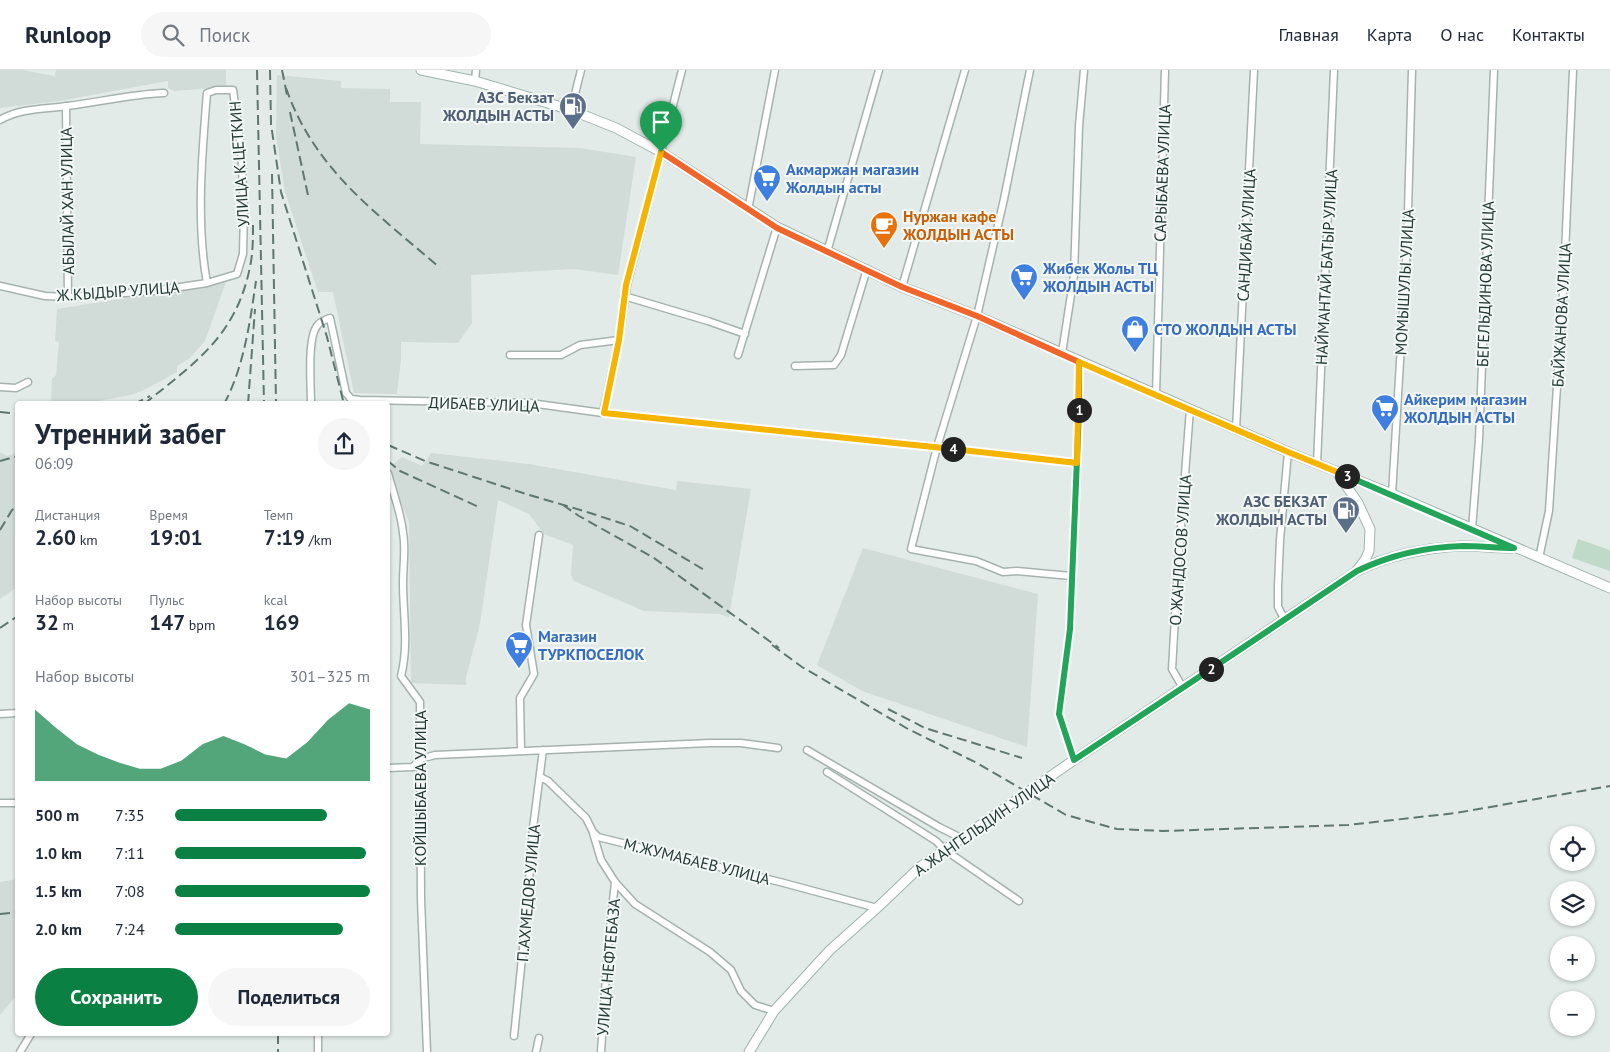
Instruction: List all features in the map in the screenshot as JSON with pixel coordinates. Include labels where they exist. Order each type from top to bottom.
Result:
[{"type":"main road","points":[[421,70],[475,82],[571,110],[616,128],[661,152],[777,228],[902,287],[977,316],[1236,430],[1392,494],[1610,588]]},
{"type":"main road","points":[[1337,472],[1358,502],[1370,529],[1369,551],[1366,560],[1357,571]]},
{"type":"main road","name":"А.ЖАНГЕЛЬДИН УЛИЦА","points":[[748,1052],[774,1011],[830,950],[920,867],[1074,760],[1357,571],[1400,554],[1427,549],[1462,546],[1514,548]]},
{"type":"street","points":[[475,82],[476,70]]},
{"type":"street","points":[[571,110],[582,70]]},
{"type":"street","points":[[604,413],[619,340],[624,296],[682,70]]},
{"type":"street","points":[[748,210],[775,70]]},
{"type":"street","points":[[827,252],[879,70]]},
{"type":"street","points":[[902,287],[965,70]]},
{"type":"street","points":[[1030,70],[1004,199],[977,316],[937,447],[911,549],[976,561],[1003,572],[1017,571],[1071,576]]},
{"type":"street","points":[[1062,353],[1074,275],[1084,70]]},
{"type":"street","name":"САРЫБАЕВА УЛИЦА","points":[[1156,395],[1165,70]]},
{"type":"street","name":"САНДИБАЙ УЛИЦА","points":[[1236,430],[1254,70]]},
{"type":"street","name":"НАЙМАНТАЙ БАТЫР УЛИЦА","points":[[1317,464],[1334,70]]},
{"type":"street","name":"МОМЫШУЛЫ УЛИЦА","points":[[1392,494],[1407,246],[1412,70]]},
{"type":"street","name":"БЕГЕЛЬДИНОВА УЛИЦА","points":[[1472,528],[1479,430],[1494,70]]},
{"type":"street","name":"БАЙЖАНОВА УЛИЦА","points":[[1539,558],[1549,511],[1564,277],[1573,70]]},
{"type":"street","name":"УЛИЦА К.ЦЕТКИН","points":[[216,90],[233,90],[241,148],[244,209],[243,254],[237,274],[207,283],[201,224],[202,146],[207,93],[216,90]]},
{"type":"street","points":[[0,120],[10,114],[144,94],[164,93]]},
{"type":"street","name":"АБЫЛАЙ ХАН УЛИЦА","points":[[66,106],[68,296]]},
{"type":"street","points":[[738,355],[777,228]]},
{"type":"street","points":[[795,366],[834,365],[841,355],[867,269]]},
{"type":"street","name":"Ж.КЫДЫР УЛИЦА","points":[[0,286],[45,296],[68,296],[154,291],[207,283]]},
{"type":"street","points":[[624,296],[708,320],[745,334]]},
{"type":"street","name":"ДИБАЕВ УЛИЦА","points":[[311,401],[310,366],[313,336],[315,328],[319,323],[330,318],[346,393],[351,399],[530,403],[604,413],[1077,463]]},
{"type":"street","points":[[510,355],[561,355],[580,345],[619,340]]},
{"type":"street","points":[[1074,760],[1059,714],[1070,629],[1079,362]]},
{"type":"street","points":[[0,387],[16,388],[28,382]]},
{"type":"street","name":"О.ЖАНДОСОВ УЛИЦА","points":[[1183,688],[1172,669],[1190,409]]},
{"type":"street","points":[[1285,620],[1278,607],[1278,586],[1288,452]]},
{"type":"street","name":"КОЙШЫБАЕВА УЛИЦА","points":[[390,482],[399,506],[404,534],[405,661],[402,676],[420,702],[421,900],[427,1052]]},
{"type":"street","points":[[521,751],[520,698],[534,674],[526,625],[539,535]]},
{"type":"street","points":[[0,714],[15,713]]},
{"type":"street","points":[[390,768],[413,767],[420,759],[435,755],[710,742],[741,743],[778,748]]},
{"type":"street","name":"П.АХМЕДОВ УЛИЦА","points":[[514,1036],[533,828],[543,750]]},
{"type":"street","points":[[807,750],[961,838]]},
{"type":"street","points":[[827,772],[936,841],[945,850],[1019,900]]},
{"type":"street","points":[[540,777],[548,781],[586,818],[593,832],[601,860],[616,882],[635,904],[710,952],[731,970],[741,991],[755,1005],[774,1011]]},
{"type":"street","points":[[0,803],[15,803]]},
{"type":"street","name":"М.ЖУМАБАЕВ УЛИЦА","points":[[593,832],[598,837],[877,908]]},
{"type":"street","name":"УЛИЦА НЕФТЕБАЗА","points":[[601,1052],[608,946],[616,882]]},
{"type":"street","points":[[20,1052],[30,1036]]},
{"type":"street","points":[[318,1036],[318,1052]]},
{"type":"street","points":[[536,1052],[539,1038]]},
{"type":"shaded area","points":[[0,70],[22,70],[55,76],[56,70],[226,70],[226,85],[223,87],[174,91],[168,88],[168,81],[59,101],[0,108]]},
{"type":"shaded area","points":[[277,75],[341,81],[341,88],[390,89],[390,102],[421,102],[420,144],[580,148],[636,157],[618,275],[574,269],[471,275],[472,323],[458,343],[401,342],[397,394],[354,393],[333,292],[318,292],[285,192],[276,136]]},
{"type":"shaded area","points":[[226,282],[205,341],[190,358],[177,366],[177,372],[131,395],[98,401],[51,401],[52,378],[56,375],[59,342],[55,341],[57,309]]},
{"type":"shaded area","points":[[0,452],[7,456],[15,453],[15,588],[0,599]]},
{"type":"shaded area","points":[[431,453],[529,464],[676,490],[677,481],[751,489],[729,617],[719,614],[644,611],[574,581],[571,575],[573,545],[544,534],[529,514],[498,500],[480,624],[466,677],[466,685],[411,683],[409,522],[393,481],[392,465],[402,457],[422,466]]},
{"type":"shaded area","points":[[863,548],[1038,594],[1027,747],[862,691],[817,665]]},
{"type":"shaded area","points":[[15,879],[15,997],[0,1015],[0,882]]},
{"type":"green space","points":[[1578,539],[1610,550],[1610,571],[1572,558]]},
{"type":"railway","points":[[257,70],[264,401]]},
{"type":"railway","points":[[270,70],[271,124],[281,192],[327,337],[343,401]]},
{"type":"railway","points":[[282,70],[287,95]]},
{"type":"railway","points":[[286,88],[298,117],[313,143],[331,167],[371,209],[440,268]]},
{"type":"railway","points":[[290,112],[309,200]]},
{"type":"railway","points":[[272,174],[276,401]]},
{"type":"railway","points":[[148,401],[180,375],[211,346],[235,312],[244,291],[251,262],[253,224]]},
{"type":"railway","points":[[226,401],[237,375],[241,360],[249,328],[256,281]]},
{"type":"railway","points":[[248,401],[255,309]]},
{"type":"railway","points":[[140,401],[150,396]]},
{"type":"railway","points":[[0,412],[15,414]]},
{"type":"railway","points":[[390,446],[425,461],[630,526],[706,571]]},
{"type":"railway","points":[[0,461],[15,457]]},
{"type":"railway","points":[[390,463],[400,471],[481,508]]},
{"type":"railway","points":[[563,505],[654,558],[779,648]]},
{"type":"railway","points":[[0,530],[15,508]]},
{"type":"railway","points":[[0,628],[15,618]]},
{"type":"railway","points":[[772,645],[802,667],[908,729],[977,763],[1066,815],[1117,829],[1163,831],[1348,825],[1456,813],[1610,786]]},
{"type":"railway","points":[[888,709],[925,728],[1022,758]]},
{"type":"railway","points":[[0,914],[15,912]]},
{"type":"railway","points":[[278,1036],[278,1052]]},
{"type":"place","name":"АЗС Бекзат ЖОЛДЫН АСТЫ","points":[[573,130]]},
{"type":"place","name":"Акмаржан магазин Жолдын асты","points":[[767,202]]},
{"type":"place","name":"Нуржан кафе ЖОЛДЫН АСТЫ","points":[[884,249]]},
{"type":"place","name":"Жибек Жолы ТЦ ЖОЛДЫН АСТЫ","points":[[1024,301]]},
{"type":"place","name":"СТО ЖОЛДЫН АСТЫ","points":[[1135,353]]},
{"type":"place","name":"Айкерим магазин ЖОЛДЫН АСТЫ","points":[[1385,432]]},
{"type":"place","name":"АЗС БЕКЗАТ ЖОЛДЫН АСТЫ","points":[[1346,534]]},
{"type":"place","name":"Магазин ТУРКПОСЕЛОК","points":[[519,669]]},
{"type":"route","points":[[661,152],[626,285],[619,340],[604,413],[1077,463],[1079,374],[1079,362],[1288,452],[1472,528],[1514,548],[1462,546],[1427,549],[1400,554],[1357,571],[1074,760],[1059,714],[1070,629],[1077,463],[1079,362],[977,316],[902,287],[777,228],[661,152]]}]
